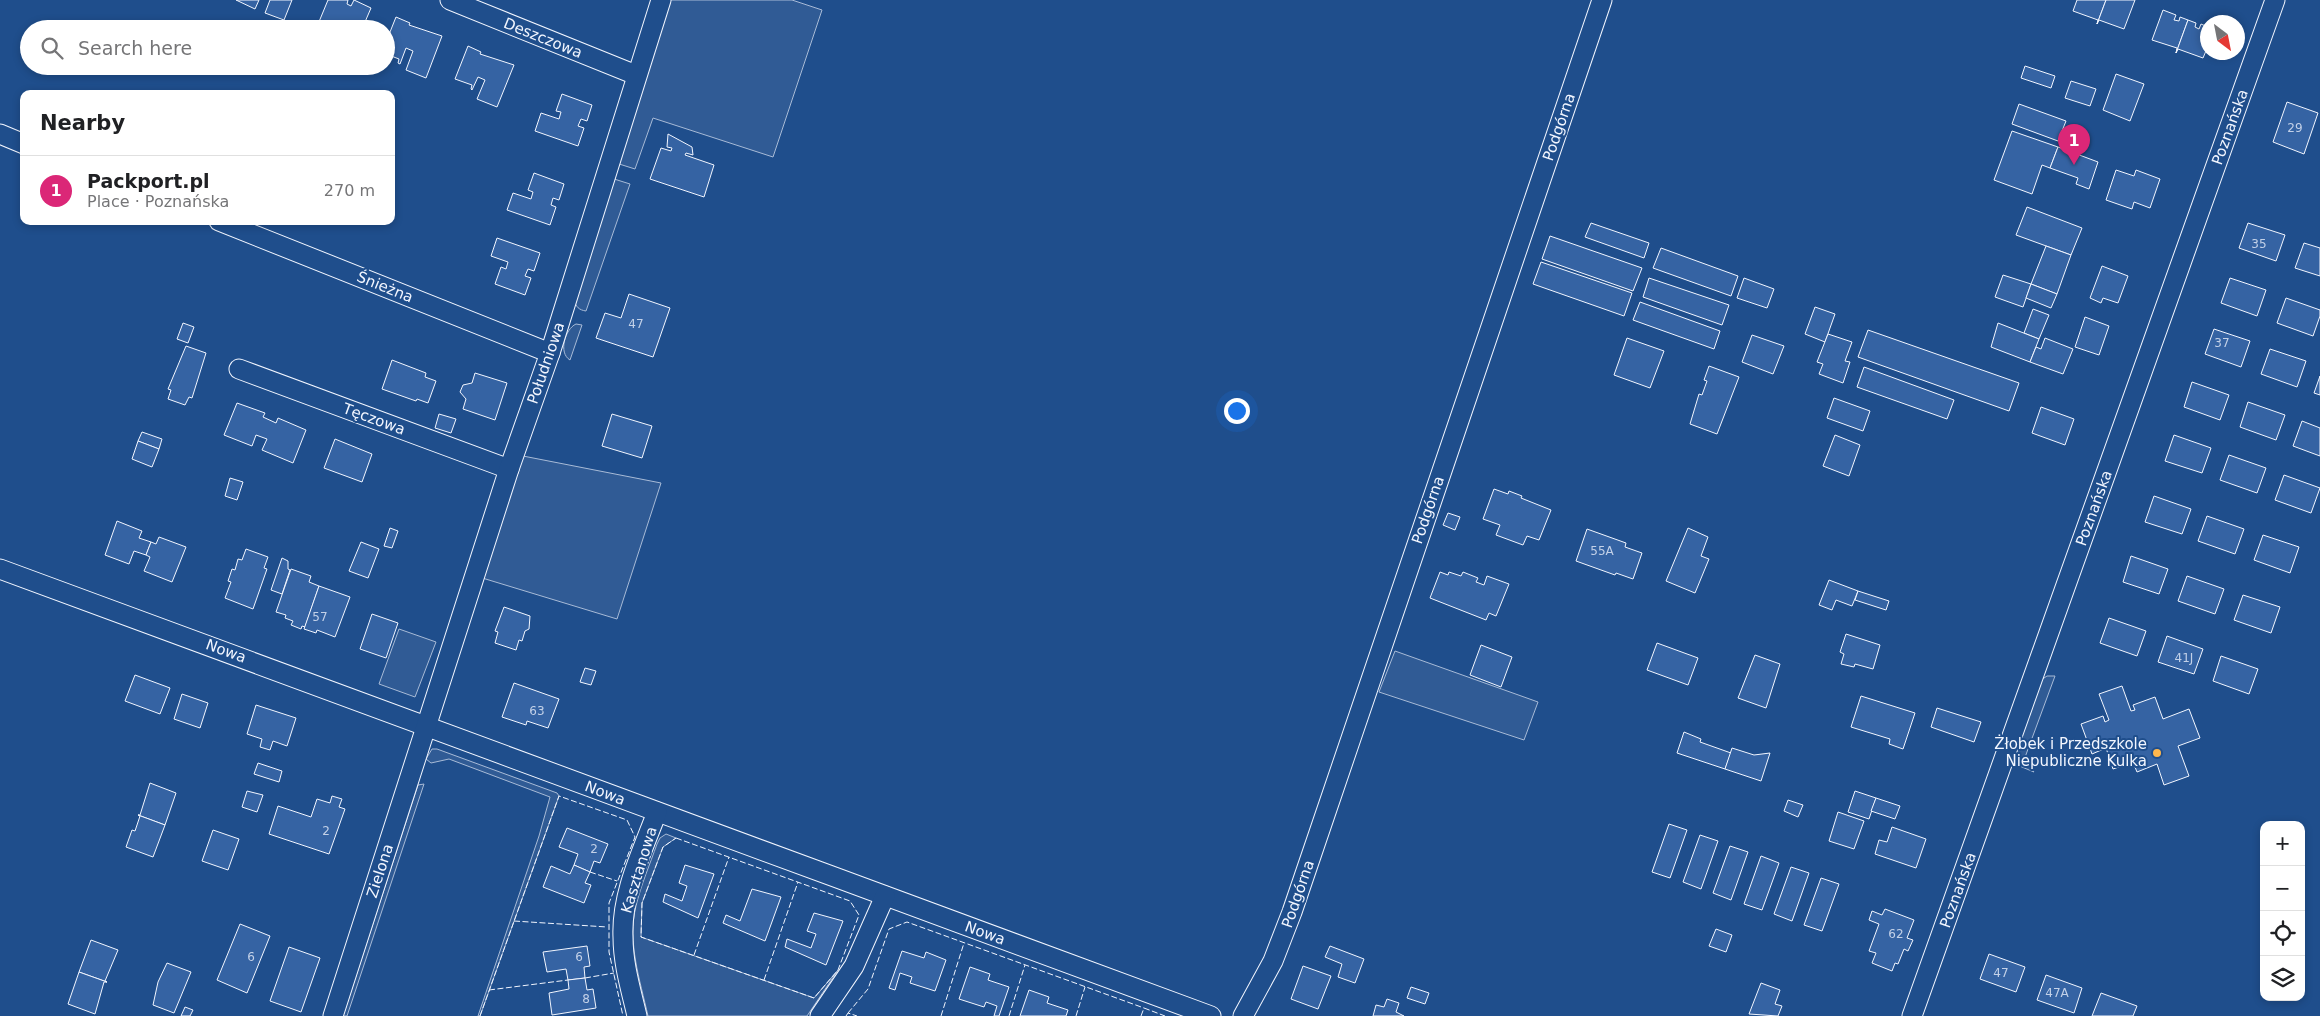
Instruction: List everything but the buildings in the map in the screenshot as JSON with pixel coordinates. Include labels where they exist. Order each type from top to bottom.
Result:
[{"type":"street","name":"Deszczowa","points":[[450,0],[636,75]]},
{"type":"street","name":"Południowa","points":[[427,725],[509,469],[550,353],[661,0]]},
{"type":"street","name":"Podgórna","points":[[1243,1016],[1273,961],[1292,912],[1602,0]]},
{"type":"street","name":"Poznańska","points":[[1912,1016],[2274,0]]},
{"type":"street","points":[[0,134],[20,142]]},
{"type":"street","name":"Śnieżna","points":[[229,225],[550,353]]},
{"type":"street","name":"Tęczowa","points":[[239,369],[509,469]]},
{"type":"street","name":"Nowa","points":[[0,569],[427,725],[656,812],[1211,1016]]},
{"type":"street","name":"Zielona","points":[[333,1016],[427,725]]},
{"type":"street","name":"Kasztanowa","points":[[637,1016],[624,953],[624,917],[631,883],[656,812]]},
{"type":"street","points":[[820,1016],[854,966],[885,896]]},
{"type":"shaded area","points":[[670,0],[792,0],[822,10],[773,157],[653,118],[635,169],[616,163]]},
{"type":"shaded area","points":[[611,178],[630,184],[586,311],[584,311],[578,308],[574,300]]},
{"type":"shaded area","points":[[576,324],[582,325],[570,360],[564,352],[564,341],[569,331]]},
{"type":"shaded area","points":[[523,456],[661,483],[617,619],[479,577]]},
{"type":"shaded area","points":[[399,629],[436,642],[415,697],[379,684]]},
{"type":"shaded area","points":[[1395,651],[1538,702],[1524,740],[1379,692]]},
{"type":"shaded area","points":[[2047,676],[2055,676],[2024,760],[2034,772],[2017,765],[2014,757],[2041,680]]},
{"type":"shaded area","points":[[432,749],[437,749],[557,793],[559,796],[480,1016],[478,1016],[539,836],[550,797],[449,759],[431,763],[426,759]]},
{"type":"shaded area","points":[[424,784],[347,1016],[343,1016],[418,785]]},
{"type":"shaded area","points":[[666,834],[676,838],[663,847],[642,903],[641,937],[814,998],[838,970],[807,1016],[648,1016],[638,975],[634,947],[634,920],[640,890],[657,844],[660,838]]},
{"type":"fence","points":[[480,1016],[559,796],[627,820],[635,837],[609,903],[609,952],[623,1016]]},
{"type":"fence","points":[[676,838],[850,901],[859,915],[838,970],[814,998],[641,937],[642,903],[663,847],[676,838]]},
{"type":"fence","points":[[694,955],[729,857]]},
{"type":"fence","points":[[590,872],[617,881]]},
{"type":"fence","points":[[764,980],[798,882]]},
{"type":"fence","points":[[514,921],[607,927]]},
{"type":"fence","points":[[848,1013],[868,989],[889,929],[907,922],[1144,1008]]},
{"type":"fence","points":[[941,1016],[964,943]]},
{"type":"fence","points":[[1009,1016],[1025,965]]},
{"type":"fence","points":[[585,978],[614,973]]},
{"type":"fence","points":[[489,990],[568,980]]},
{"type":"fence","points":[[1076,1016],[1085,987]]},
{"type":"fence","points":[[1141,1016],[1144,1008],[1165,1016]]},
{"type":"fence","points":[[846,1016],[848,1013],[857,1016]]},
{"type":"place","name":"Packport.pl","points":[[2074,165]]},
{"type":"place","name":"Żłobek i Przedszkole Niepubliczne Kulka","points":[[2157,753]]}]
